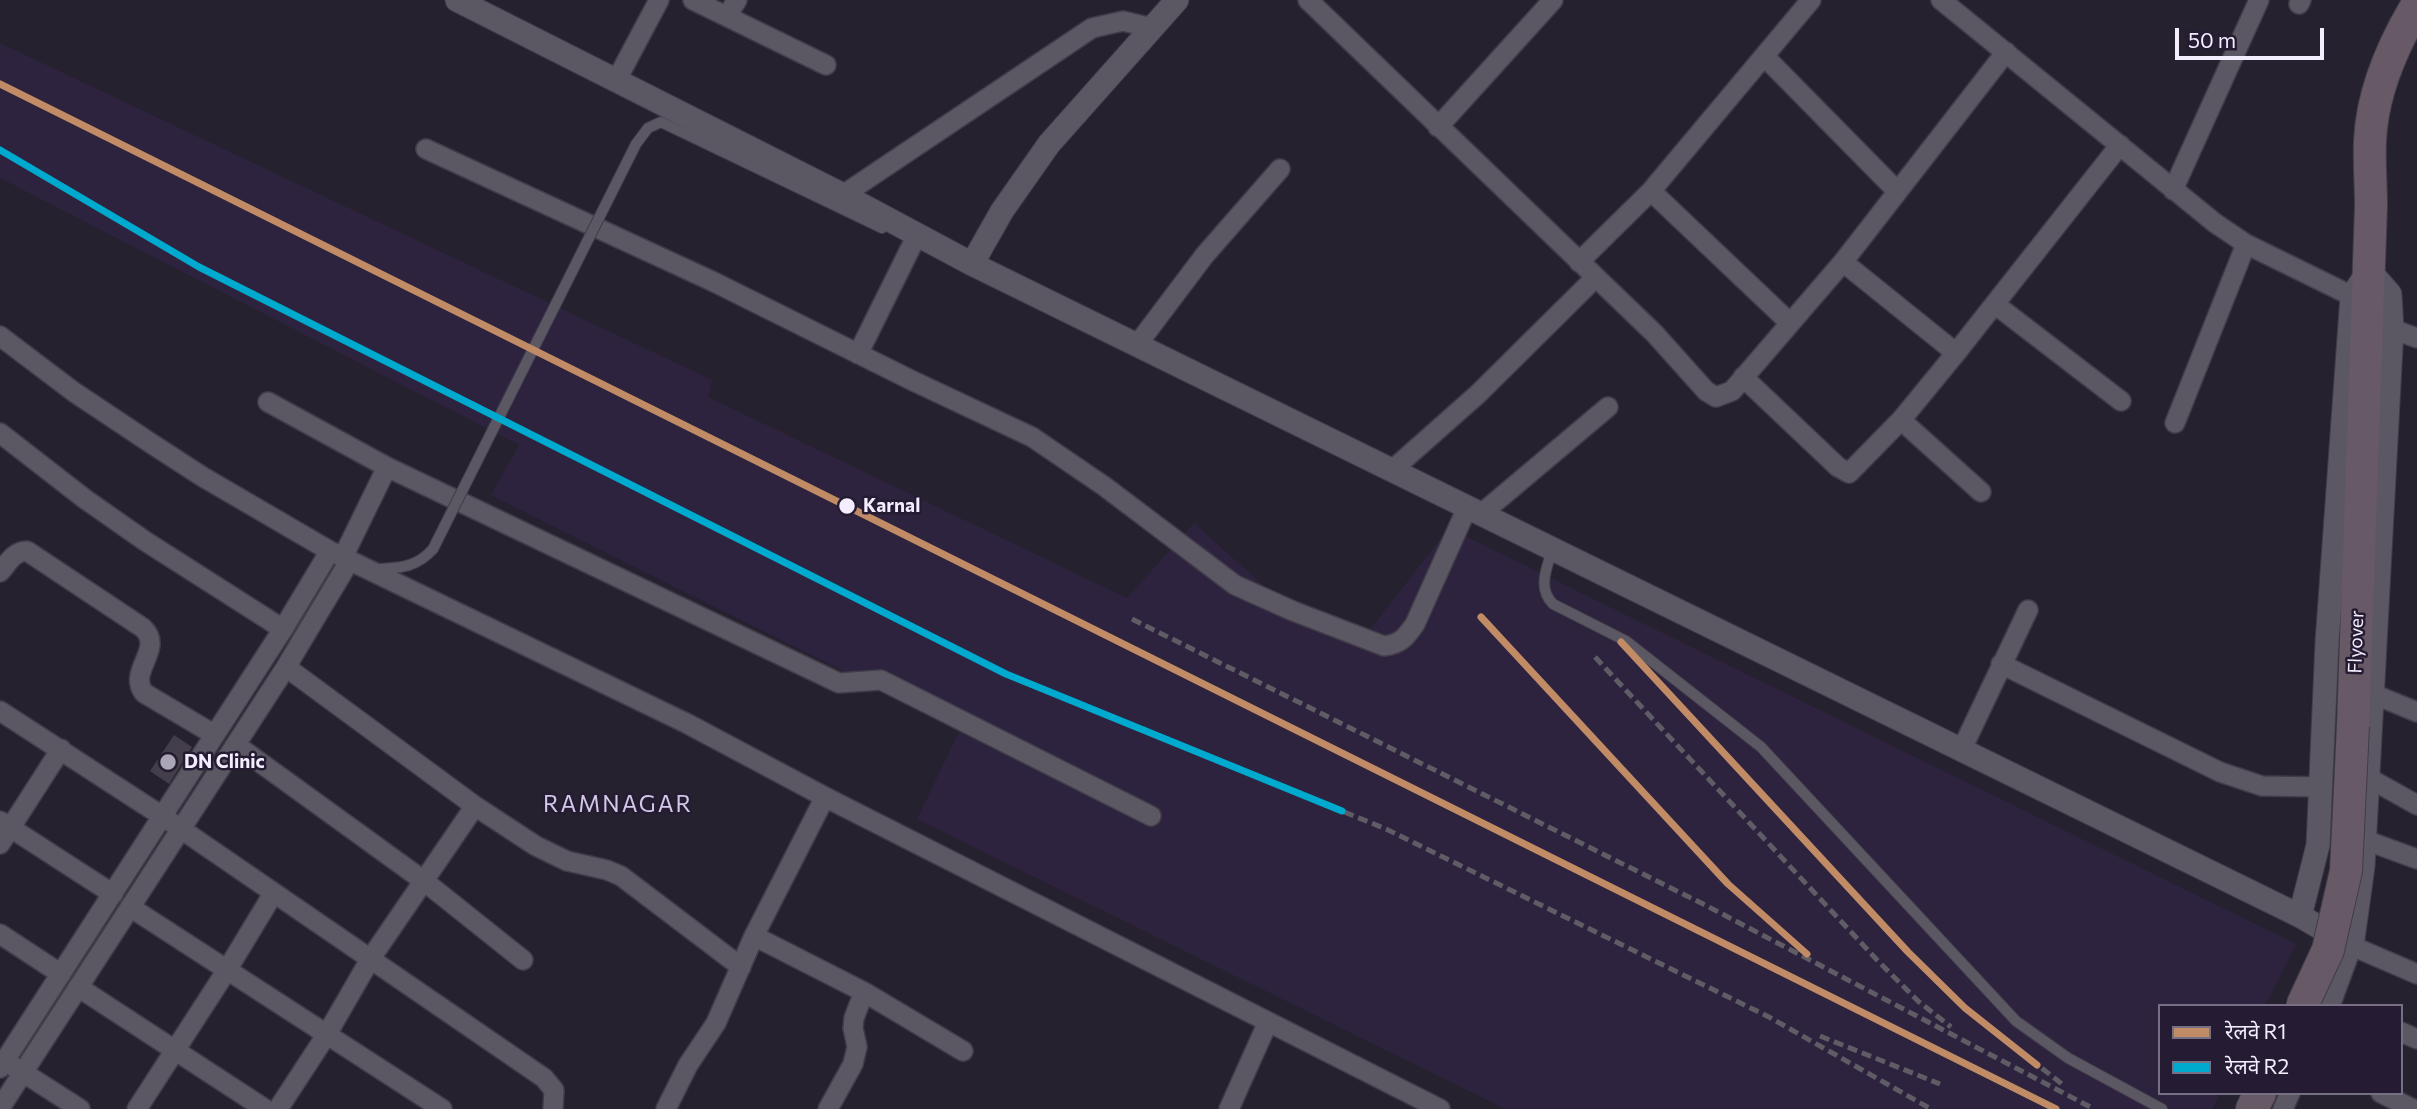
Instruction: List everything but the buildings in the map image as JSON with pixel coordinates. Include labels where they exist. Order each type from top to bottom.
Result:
[{"type":"highway","points":[[2371,206],[2370,139],[2379,88],[2405,24],[2417,5]]},
{"type":"highway","points":[[2371,206],[2398,93],[2417,49]]},
{"type":"highway","name":"Flyover","points":[[2325,1004],[2328,950],[2346,871],[2363,287],[2371,206]]},
{"type":"street","points":[[457,0],[843,195],[972,264],[2300,916],[2352,946],[2417,974]]},
{"type":"street","points":[[616,81],[659,0]]},
{"type":"street","points":[[693,0],[732,8],[826,65]]},
{"type":"street","points":[[972,264],[1028,172],[1078,111],[1177,0]]},
{"type":"street","points":[[1308,0],[1655,334],[1706,391],[1716,397],[1732,391],[1843,262],[2006,52]]},
{"type":"street","points":[[1438,127],[1553,0]]},
{"type":"street","points":[[1579,262],[1651,191],[1811,0]]},
{"type":"street","points":[[1941,0],[2173,190],[2246,244],[2390,295],[2392,329],[2363,867],[2352,946],[2325,1004]]},
{"type":"street","points":[[2173,190],[2259,0]]},
{"type":"street","points":[[843,195],[1092,28],[1123,21],[1152,28]]},
{"type":"street","points":[[1765,57],[1897,191]]},
{"type":"street","points":[[1743,377],[1843,471],[1849,473],[1901,420],[1996,305],[2120,145]]},
{"type":"street","points":[[426,149],[714,282],[1032,437],[1063,456],[1235,585],[1384,646],[1394,645],[1405,639],[1474,511],[1608,407]]},
{"type":"street","points":[[1137,345],[1204,256],[1280,169]]},
{"type":"street","points":[[1651,191],[1789,322]]},
{"type":"street","points":[[858,354],[909,230]]},
{"type":"street","points":[[2175,423],[2246,244]]},
{"type":"street","points":[[1843,262],[1956,353]]},
{"type":"street","points":[[1391,471],[1478,394],[1595,278]]},
{"type":"street","points":[[2300,916],[2318,845],[2327,642],[2363,287]]},
{"type":"street","points":[[1996,305],[2121,401]]},
{"type":"street","points":[[2392,329],[2417,338]]},
{"type":"street","points":[[0,336],[56,379],[203,477],[341,556],[688,724],[825,797],[1440,1109]]},
{"type":"street","points":[[268,402],[387,467],[839,683],[881,680],[1151,816]]},
{"type":"street","points":[[1901,420],[1981,492]]},
{"type":"street","points":[[0,433],[85,499],[145,541],[283,629]]},
{"type":"street","points":[[0,1108],[286,667],[387,467]]},
{"type":"street","points":[[0,572],[14,555],[27,551],[143,628],[149,634],[151,643],[140,673],[140,687],[144,693],[215,735]]},
{"type":"street","points":[[79,1109],[23,1072],[2,1062],[283,629],[341,556]]},
{"type":"street","points":[[1961,751],[2028,610]]},
{"type":"street","points":[[2001,664],[2220,772],[2262,786],[2320,787]]},
{"type":"street","points":[[286,667],[475,806],[552,854],[567,861],[621,876],[741,967]]},
{"type":"street","points":[[2373,694],[2417,712]]},
{"type":"street","points":[[0,711],[162,816],[544,1078],[554,1090],[553,1109]]},
{"type":"street","points":[[236,745],[424,881],[523,960]]},
{"type":"street","points":[[61,749],[3,831],[113,894]]},
{"type":"street","points":[[2367,777],[2417,805]]},
{"type":"street","points":[[666,1109],[688,1065],[716,1023],[754,936],[825,797]]},
{"type":"street","points":[[278,1109],[327,1034],[371,958],[475,806]]},
{"type":"street","points":[[2365,840],[2417,859]]},
{"type":"street","points":[[137,1109],[273,894]]},
{"type":"street","points":[[130,907],[327,1034],[430,1106]]},
{"type":"street","points":[[0,934],[61,974]]},
{"type":"street","points":[[754,936],[864,992],[963,1051]]},
{"type":"street","points":[[78,987],[265,1109]]},
{"type":"street","points":[[828,1109],[856,1056],[853,1028],[864,992]]},
{"type":"street","points":[[1229,1109],[1268,1022]]},
{"type":"street","points":[[2385,1095],[2413,1109]]},
{"type":"lane","points":[[370,570],[404,568],[415,564],[433,549],[636,144],[648,128],[661,122],[890,232],[909,230]]},
{"type":"lane","points":[[1552,550],[1544,579],[1544,590],[1553,604],[1626,641],[1761,747],[2016,1021],[2068,1058],[2162,1109]]},
{"type":"shaded area","points":[[0,43],[712,380],[708,397],[1127,598],[1194,523],[1267,589],[1369,631],[1449,528],[2296,944],[2266,1004],[2158,1004],[2158,1095],[2219,1095],[2212,1109],[1505,1109],[917,819],[968,713],[884,669],[845,672],[491,495],[519,445],[0,178]]},
{"type":"railway","points":[[0,84],[2056,1109]]},
{"type":"railway","points":[[0,150],[199,267],[1006,674],[1386,829],[1769,1017],[1931,1109]]},
{"type":"railway","points":[[1481,617],[1728,884],[1802,950]]},
{"type":"railway","points":[[1132,619],[1707,906],[2094,1109]]},
{"type":"railway","points":[[1621,642],[1908,952],[1965,1008],[2062,1084]]},
{"type":"railway","points":[[1595,657],[1878,961],[1918,1001],[1951,1027]]},
{"type":"railway","points":[[1820,1036],[1940,1084]]},
{"type":"rail line","name":"R1","points":[[0,84],[2056,1109]]},
{"type":"rail line","name":"R2","points":[[0,150],[199,267],[1006,674],[1342,811]]},
{"type":"rail line","name":"R1","points":[[1481,617],[1728,884],[1807,954]]},
{"type":"rail line","name":"R1","points":[[1621,642],[1908,952],[1965,1008],[2037,1065]]},
{"type":"place","name":"Karnal","points":[[847,506]]},
{"type":"place","name":"DN Clinic","points":[[168,762]]},
{"type":"district","name":"RAMNAGAR","points":[[618,804]]}]
